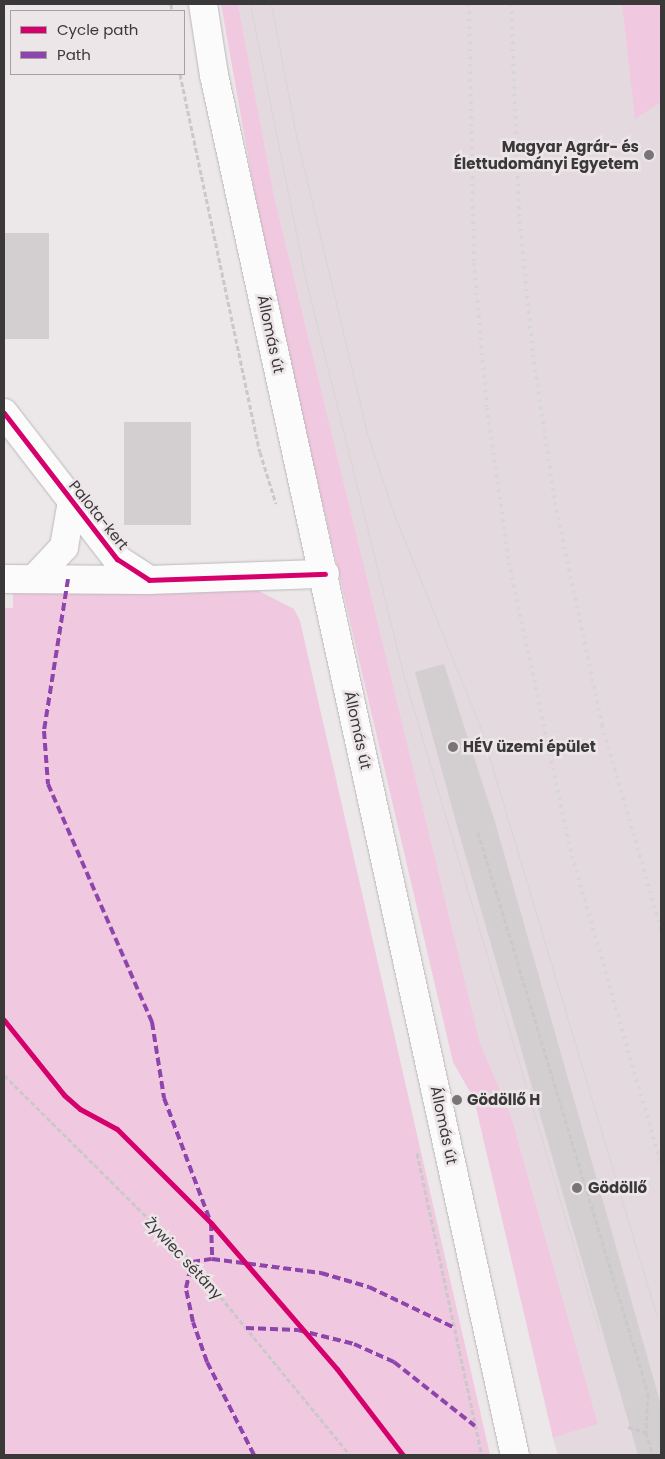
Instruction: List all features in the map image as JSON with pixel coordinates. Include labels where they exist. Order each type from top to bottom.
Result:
[{"type":"main road","name":"Állomás út","points":[[203,4],[216,85],[515,1455]]},
{"type":"main road","name":"Palota-kert","points":[[4,412],[117,559],[149,580]]},
{"type":"main road","name":"Palota-kert","points":[[34,579],[52,565],[64,547],[72,501]]},
{"type":"main road","points":[[4,579],[149,580],[324,574]]},
{"type":"path","points":[[180,75],[260,452],[279,514]]},
{"type":"path","points":[[478,832],[648,1393],[646,1432],[653,1455]]},
{"type":"path","points":[[415,1142],[482,1455]]},
{"type":"path","points":[[628,1427],[646,1432]]},
{"type":"shaded area","points":[[221,4],[238,4],[274,196],[480,1043],[511,1116],[598,1424],[553,1438],[474,1099],[453,1062],[299,403],[256,201]]},
{"type":"shaded area","points":[[238,4],[622,4],[634,106],[661,4],[661,1455],[558,1455],[553,1438],[598,1424],[511,1116],[480,1043],[274,196]]},
{"type":"shaded area","points":[[622,4],[661,4],[661,102],[635,119]]},
{"type":"shaded area","points":[[13,589],[255,589],[294,609],[300,621],[490,1455],[4,1455],[4,608],[13,608]]},
{"type":"building","points":[[4,233],[49,233],[49,339],[4,339]]},
{"type":"building","points":[[124,422],[191,422],[191,525],[124,525]]},
{"type":"building","points":[[444,664],[495,822],[661,1405],[661,1455],[638,1455],[459,833],[415,672]]},
{"type":"tram line","points":[[250,4],[306,281],[403,674],[599,1331]]},
{"type":"tram line","points":[[271,4],[296,135],[367,433],[395,517],[480,726],[656,1314]]},
{"type":"railway","points":[[469,4],[474,263],[487,408],[509,563],[572,856],[661,1164]]},
{"type":"railway","points":[[511,4],[519,214],[533,355],[555,503],[602,725],[661,930]]},
{"type":"marked path","points":[[68,579],[44,731],[48,784],[152,1022],[164,1098],[211,1223],[212,1259]]},
{"type":"marked path","points":[[254,1455],[207,1362],[193,1322],[186,1288],[192,1262],[212,1259],[321,1273],[369,1287],[453,1327]]},
{"type":"marked path","points":[[246,1328],[298,1330],[354,1344],[394,1362],[475,1426]]},
{"type":"cycle path","points":[[4,413],[117,559],[149,580],[325,574]]},
{"type":"cycle path","points":[[4,1020],[64,1095],[80,1109],[117,1129],[211,1223],[337,1369],[403,1455]]},
{"type":"place","name":"Magyar Agrár- és Élettudományi Egyetem","points":[[649,155]]},
{"type":"place","name":"HÉV üzemi épület","points":[[453,747]]},
{"type":"place","name":"Gödöllő H","points":[[457,1100]]},
{"type":"place","name":"Gödöllő","points":[[577,1188]]}]
